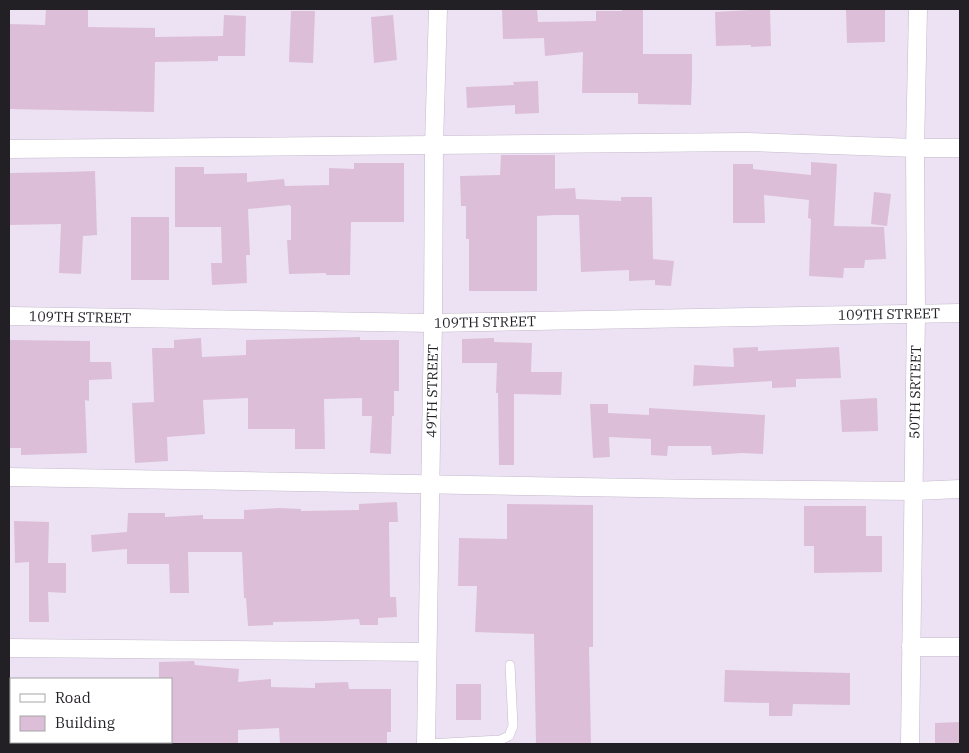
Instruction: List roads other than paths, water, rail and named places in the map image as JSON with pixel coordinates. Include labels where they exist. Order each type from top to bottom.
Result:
[{"type":"street","name":"49TH STREET","points":[[427,744],[434,145],[438,9]]},
{"type":"street","name":"50TH SRTEET","points":[[910,744],[918,9]]},
{"type":"street","points":[[9,149],[746,142],[960,148]]},
{"type":"street","name":"109TH STREET","points":[[9,316],[433,323],[960,313]]},
{"type":"street","points":[[9,477],[677,489],[914,491],[960,489]]},
{"type":"street","points":[[911,647],[960,646]]},
{"type":"street","points":[[9,648],[427,652]]},
{"type":"lane","points":[[427,744],[500,740],[509,736],[513,726],[510,665]]}]
